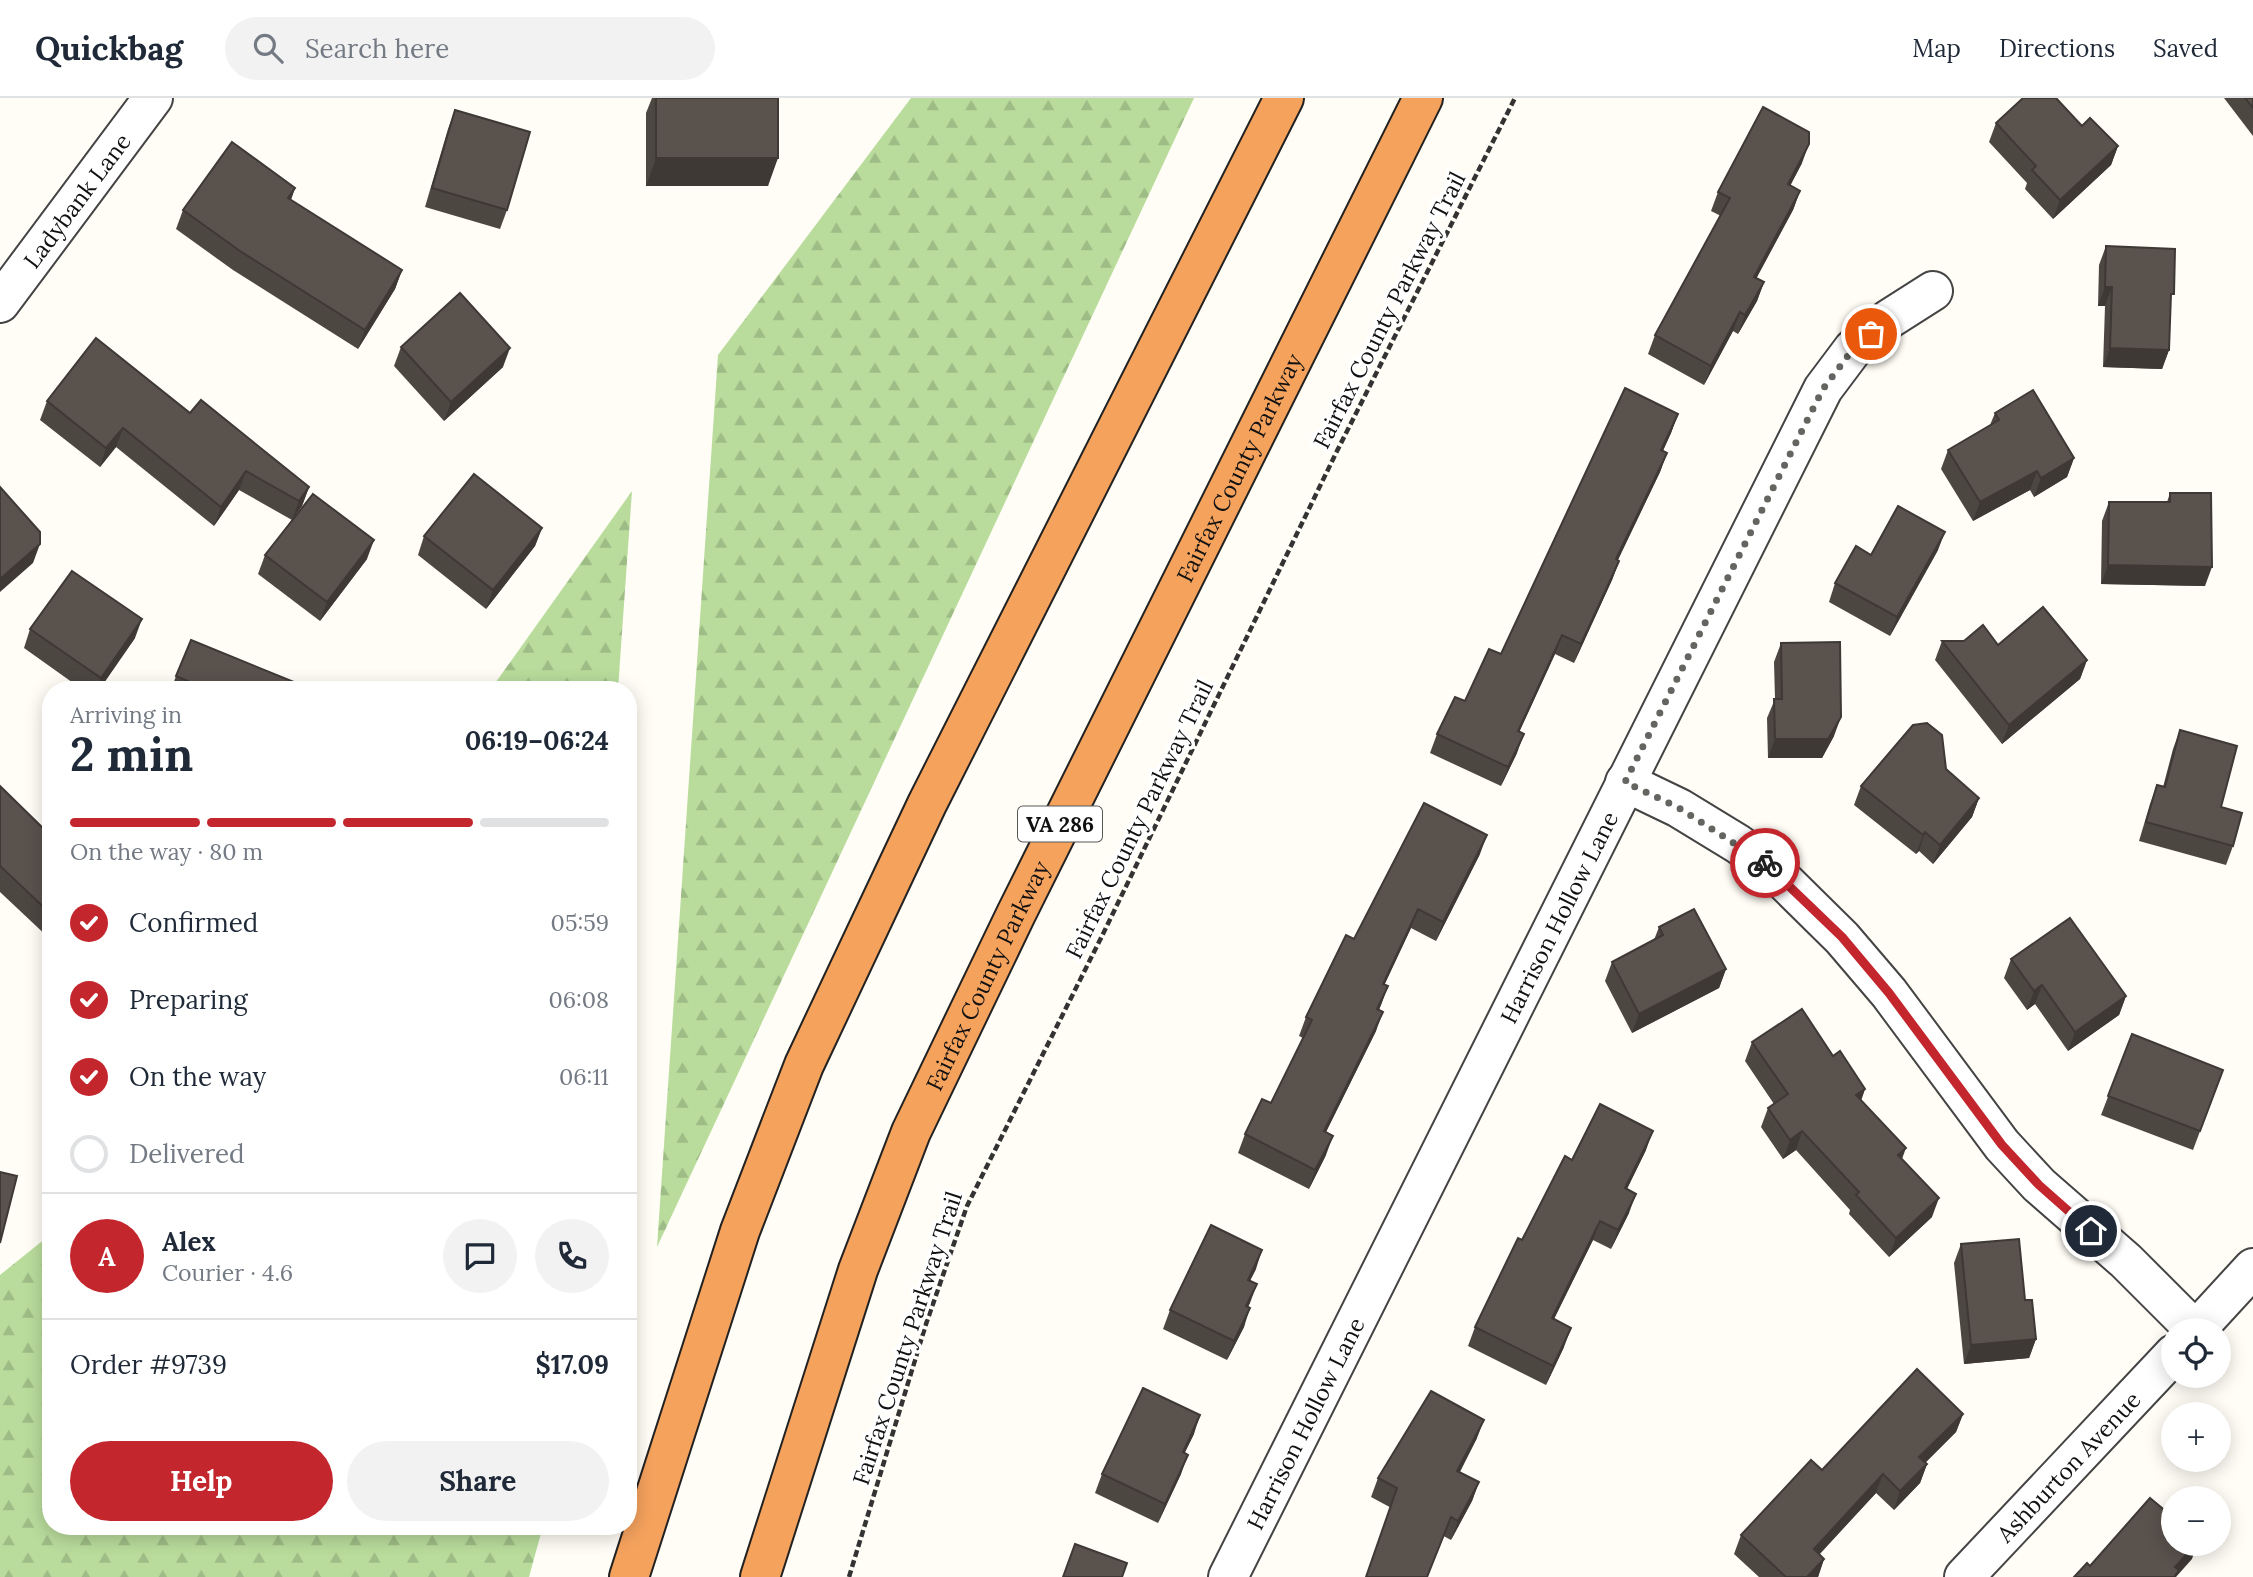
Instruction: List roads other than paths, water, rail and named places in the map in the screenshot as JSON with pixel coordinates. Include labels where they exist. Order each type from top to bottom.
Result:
[{"type":"highway","points":[[629,1577],[740,1231],[804,1065],[933,791],[1284,98]]},
{"type":"highway","name":"Fairfax County Parkway","points":[[760,1577],[858,1270],[911,1132],[1016,914],[1423,98]]},
{"type":"street","name":"Ladybank Lane","points":[[0,303],[153,98]]},
{"type":"street","name":"Harrison Hollow Lane","points":[[1228,1577],[1823,389],[1853,349],[1889,319],[1933,291]]},
{"type":"street","points":[[1625,782],[1691,815],[1770,867],[1842,937],[1889,993],[2002,1145],[2039,1185],[2126,1261],[2184,1318]]},
{"type":"street","points":[[2207,1318],[2253,1268]]},
{"type":"street","name":"Ashburton Avenue","points":[[1964,1577],[2161,1368]]}]
